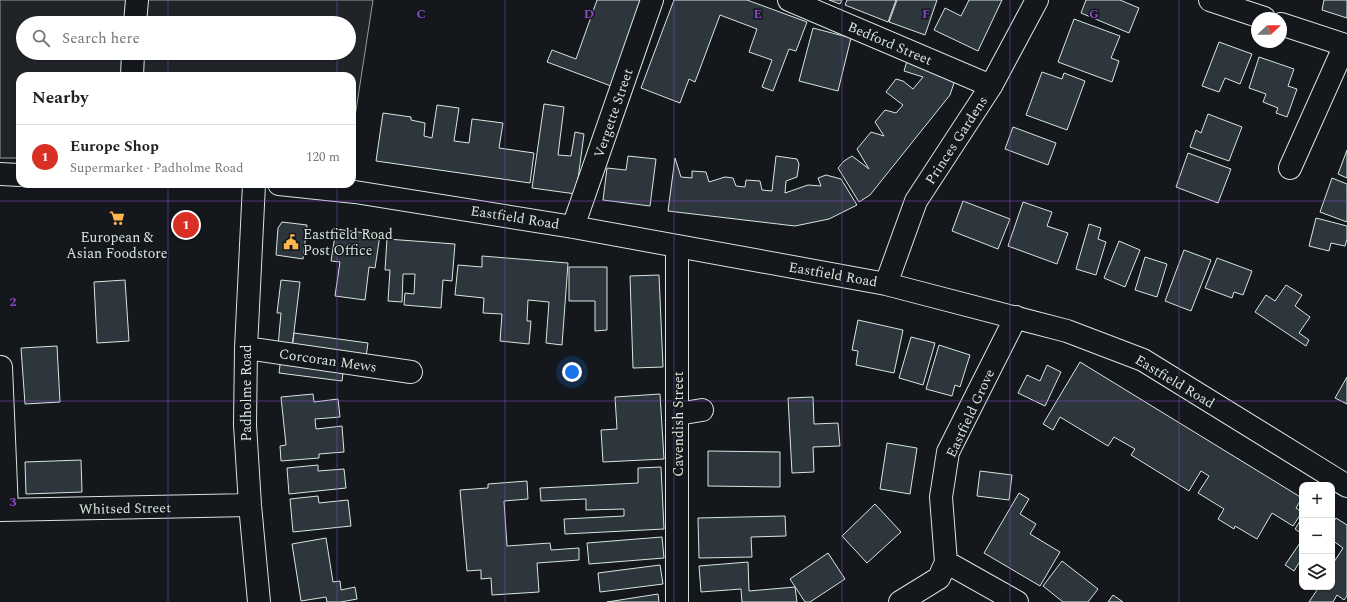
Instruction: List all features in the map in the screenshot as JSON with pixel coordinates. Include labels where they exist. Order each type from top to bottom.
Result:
[{"type":"street","points":[[136,16],[137,0]]},
{"type":"street","name":"Vergette Street","points":[[573,226],[652,0]]},
{"type":"street","name":"Bedford Street","points":[[789,0],[991,86]]},
{"type":"street","name":"Princes Gardens","points":[[886,284],[916,201],[991,86],[1038,0]]},
{"type":"street","points":[[1210,0],[1251,14]]},
{"type":"street","points":[[1287,26],[1345,45],[1290,168]]},
{"type":"street","points":[[132,72],[133,60]]},
{"type":"street","points":[[0,174],[16,175]]},
{"type":"street","name":"Padholme Road","points":[[254,188],[246,348],[245,425],[250,505],[259,602]]},
{"type":"street","name":"Eastfield Road","points":[[318,188],[356,192],[573,226],[886,284],[1067,331],[1144,360],[1347,486]]},
{"type":"street","name":"Cavendish Street","points":[[676,246],[678,414],[677,602]]},
{"type":"street","name":"Eastfield Grove","points":[[946,562],[941,497],[948,452],[1016,317]]},
{"type":"street","name":"Corcoran Mews","points":[[246,348],[411,372]]},
{"type":"street","points":[[1,366],[3,510]]},
{"type":"street","points":[[678,414],[702,410]]},
{"type":"street","name":"Whitsed Street","points":[[3,510],[250,505]]},
{"type":"street","points":[[900,602],[939,578],[946,562],[1017,602]]},
{"type":"shaded area","points":[[0,0],[373,0],[356,110],[356,72],[16,72],[16,158],[0,158]]},
{"type":"building","points":[[597,0],[642,0],[611,86],[547,62],[552,50],[576,59]]},
{"type":"building","points":[[674,0],[747,0],[807,22],[796,51],[789,49],[773,91],[762,87],[772,60],[749,52],[757,29],[720,15],[695,82],[689,79],[680,103],[641,88]]},
{"type":"building","points":[[829,0],[842,0],[840,4]]},
{"type":"building","points":[[847,0],[896,0],[888,22],[845,5]]},
{"type":"building","points":[[897,0],[937,0],[925,35],[889,22]]},
{"type":"building","points":[[969,0],[1002,0],[978,51],[934,30],[945,8],[961,16]]},
{"type":"building","points":[[1086,0],[1120,0],[1139,8],[1129,33],[1081,13]]},
{"type":"building","points":[[1324,0],[1347,0],[1347,18],[1322,10]]},
{"type":"building","points":[[1074,19],[1120,36],[1111,58],[1119,61],[1112,82],[1058,62]]},
{"type":"building","points":[[813,28],[851,38],[838,91],[799,81]]},
{"type":"building","points":[[1219,42],[1252,54],[1240,84],[1225,78],[1219,92],[1202,86]]},
{"type":"building","points":[[1259,57],[1294,69],[1288,86],[1297,89],[1287,117],[1276,113],[1278,108],[1263,102],[1266,94],[1249,88]]},
{"type":"building","points":[[907,61],[956,77],[950,95],[870,195],[859,202],[838,168],[844,161],[852,156],[869,169],[857,149],[871,132],[884,136],[875,122],[885,110],[896,113],[903,105],[886,92],[896,79],[903,81],[913,89],[923,77],[904,71]]},
{"type":"building","points":[[1042,72],[1062,79],[1064,73],[1085,81],[1067,130],[1026,115]]},
{"type":"building","points":[[544,104],[564,107],[558,155],[571,156],[575,132],[584,134],[576,194],[532,188]]},
{"type":"building","points":[[437,105],[459,108],[454,141],[469,143],[472,119],[503,123],[499,148],[534,153],[530,183],[376,161],[383,113],[411,117],[411,120],[425,123],[424,136],[432,138]]},
{"type":"building","points":[[1208,114],[1242,127],[1229,161],[1190,147],[1196,130],[1201,133]]},
{"type":"building","points":[[1013,127],[1056,143],[1048,165],[1005,149]]},
{"type":"building","points":[[1347,150],[1347,178],[1338,174]]},
{"type":"building","points":[[1188,153],[1231,169],[1218,203],[1176,187]]},
{"type":"building","points":[[628,156],[656,159],[650,206],[603,200],[607,168],[626,170]]},
{"type":"building","points":[[776,156],[797,159],[799,164],[797,177],[786,181],[785,193],[808,185],[821,186],[818,178],[826,175],[841,179],[857,205],[829,219],[795,226],[668,211],[675,158],[681,177],[692,178],[692,171],[706,172],[709,182],[725,177],[733,178],[736,186],[745,187],[746,180],[760,181],[762,190],[772,191]]},
{"type":"building","points":[[1332,178],[1347,184],[1347,222],[1320,212]]},
{"type":"building","points":[[963,201],[1010,219],[998,249],[952,231]]},
{"type":"building","points":[[1023,202],[1052,212],[1047,226],[1068,233],[1057,264],[1008,246]]},
{"type":"building","points":[[1316,218],[1347,226],[1347,239],[1345,246],[1331,243],[1329,251],[1309,246]]},
{"type":"building","name":"Eastfield Road Post Office","points":[[282,222],[307,225],[303,259],[276,255],[278,228]]},
{"type":"building","points":[[1089,224],[1101,228],[1098,239],[1106,242],[1096,275],[1076,269]]},
{"type":"building","points":[[336,229],[380,235],[375,268],[369,267],[365,300],[335,296],[340,262],[331,261]]},
{"type":"building","points":[[387,239],[455,244],[452,281],[443,280],[441,308],[404,305],[405,293],[414,294],[415,274],[403,274],[402,302],[388,301],[390,270],[385,270]]},
{"type":"building","points":[[1119,241],[1140,250],[1125,287],[1104,278]]},
{"type":"building","points":[[1184,250],[1211,260],[1191,311],[1165,301]]},
{"type":"building","points":[[482,256],[568,263],[562,345],[546,343],[549,302],[528,300],[527,321],[531,321],[529,344],[500,341],[502,314],[483,313],[484,298],[455,295],[458,265],[482,267]]},
{"type":"building","points":[[1145,257],[1167,264],[1157,297],[1135,290]]},
{"type":"building","points":[[1217,258],[1252,271],[1243,295],[1234,292],[1232,298],[1205,288]]},
{"type":"building","points":[[569,267],[607,267],[607,330],[595,331],[595,301],[569,301]]},
{"type":"building","points":[[659,275],[663,367],[633,368],[630,276]]},
{"type":"building","points":[[125,280],[129,341],[97,343],[94,282]]},
{"type":"building","points":[[281,280],[300,282],[292,348],[278,346],[281,313],[277,313]]},
{"type":"building","points":[[1286,285],[1302,295],[1295,306],[1310,317],[1299,333],[1309,340],[1306,346],[1255,312],[1266,295],[1275,301]]},
{"type":"building","points":[[858,320],[903,330],[894,373],[856,365],[858,351],[852,350]]},
{"type":"building","points":[[294,333],[368,343],[366,357],[292,348]]},
{"type":"building","points":[[911,337],[935,343],[923,385],[899,378]]},
{"type":"building","points":[[939,345],[970,355],[960,387],[955,385],[952,396],[926,389]]},
{"type":"building","points":[[57,346],[60,402],[25,404],[21,348]]},
{"type":"building","points":[[281,357],[344,365],[342,381],[279,373]]},
{"type":"building","points":[[1080,362],[1299,496],[1299,503],[1296,508],[1299,510],[1299,517],[1293,526],[1272,513],[1257,539],[1235,526],[1234,529],[1218,519],[1224,509],[1198,493],[1209,476],[1201,471],[1189,491],[1131,455],[1135,449],[1114,437],[1108,446],[1060,417],[1053,430],[1043,424]]},
{"type":"building","points":[[1047,365],[1061,372],[1045,406],[1018,393],[1027,375],[1040,381]]},
{"type":"building","points":[[1347,377],[1347,404],[1335,398]]},
{"type":"building","points":[[313,394],[314,402],[338,399],[340,417],[315,419],[316,429],[342,426],[344,452],[319,454],[319,458],[281,461],[280,446],[286,445],[281,397]]},
{"type":"building","points":[[660,394],[664,459],[603,462],[601,430],[617,429],[615,397]]},
{"type":"building","points":[[813,397],[814,424],[838,423],[840,446],[813,447],[814,472],[792,473],[788,398]]},
{"type":"building","points":[[887,443],[917,448],[910,494],[880,489]]},
{"type":"building","points":[[708,451],[780,452],[780,487],[708,486]]},
{"type":"building","points":[[81,460],[82,492],[26,494],[25,462]]},
{"type":"building","points":[[318,465],[318,471],[344,469],[346,488],[289,494],[287,468]]},
{"type":"building","points":[[661,467],[664,529],[565,534],[564,519],[624,516],[624,509],[586,510],[586,499],[541,501],[540,488],[638,483],[638,468]]},
{"type":"building","points":[[980,471],[1012,475],[1009,500],[977,496]]},
{"type":"building","points":[[527,481],[528,499],[504,501],[507,546],[550,543],[551,550],[579,548],[579,560],[537,563],[539,592],[492,595],[491,578],[481,579],[481,570],[467,571],[460,490],[488,488],[488,484]]},
{"type":"building","points":[[1019,493],[1029,499],[1020,514],[1036,524],[1030,534],[1060,552],[1040,586],[984,553]]},
{"type":"building","points":[[318,496],[319,503],[348,500],[351,526],[293,532],[290,499]]},
{"type":"building","points":[[875,504],[901,532],[867,563],[842,536]]},
{"type":"building","points":[[785,516],[786,536],[751,537],[752,557],[699,558],[698,518]]},
{"type":"building","points":[[1336,518],[1347,525],[1347,596],[1344,600],[1337,595],[1333,602],[1309,602],[1317,590],[1335,590],[1335,560],[1343,548],[1335,542]]},
{"type":"building","points":[[1299,523],[1299,532],[1295,529]]},
{"type":"building","points":[[662,537],[664,558],[589,564],[587,543]]},
{"type":"building","points":[[326,538],[333,582],[340,581],[341,590],[355,587],[357,599],[341,602],[327,602],[326,597],[301,601],[292,544]]},
{"type":"building","points":[[1299,544],[1299,563],[1294,571],[1285,565]]},
{"type":"building","points":[[828,553],[845,579],[810,602],[805,602],[790,579]]},
{"type":"building","points":[[1062,561],[1098,589],[1088,602],[1063,602],[1043,586]]},
{"type":"building","points":[[748,562],[749,591],[795,587],[797,602],[742,602],[741,589],[701,592],[699,566]]},
{"type":"building","points":[[660,565],[663,584],[600,592],[598,573]]},
{"type":"building","points":[[658,594],[659,602],[607,602]]},
{"type":"building","points":[[1113,595],[1123,602],[1108,602]]},
{"type":"place","name":"European & Asian Foodstore","points":[[117,218]]},
{"type":"place","name":"Europe Shop","points":[[186,225]]},
{"type":"place","name":"Eastfield Road Post Office","points":[[291,242]]}]
